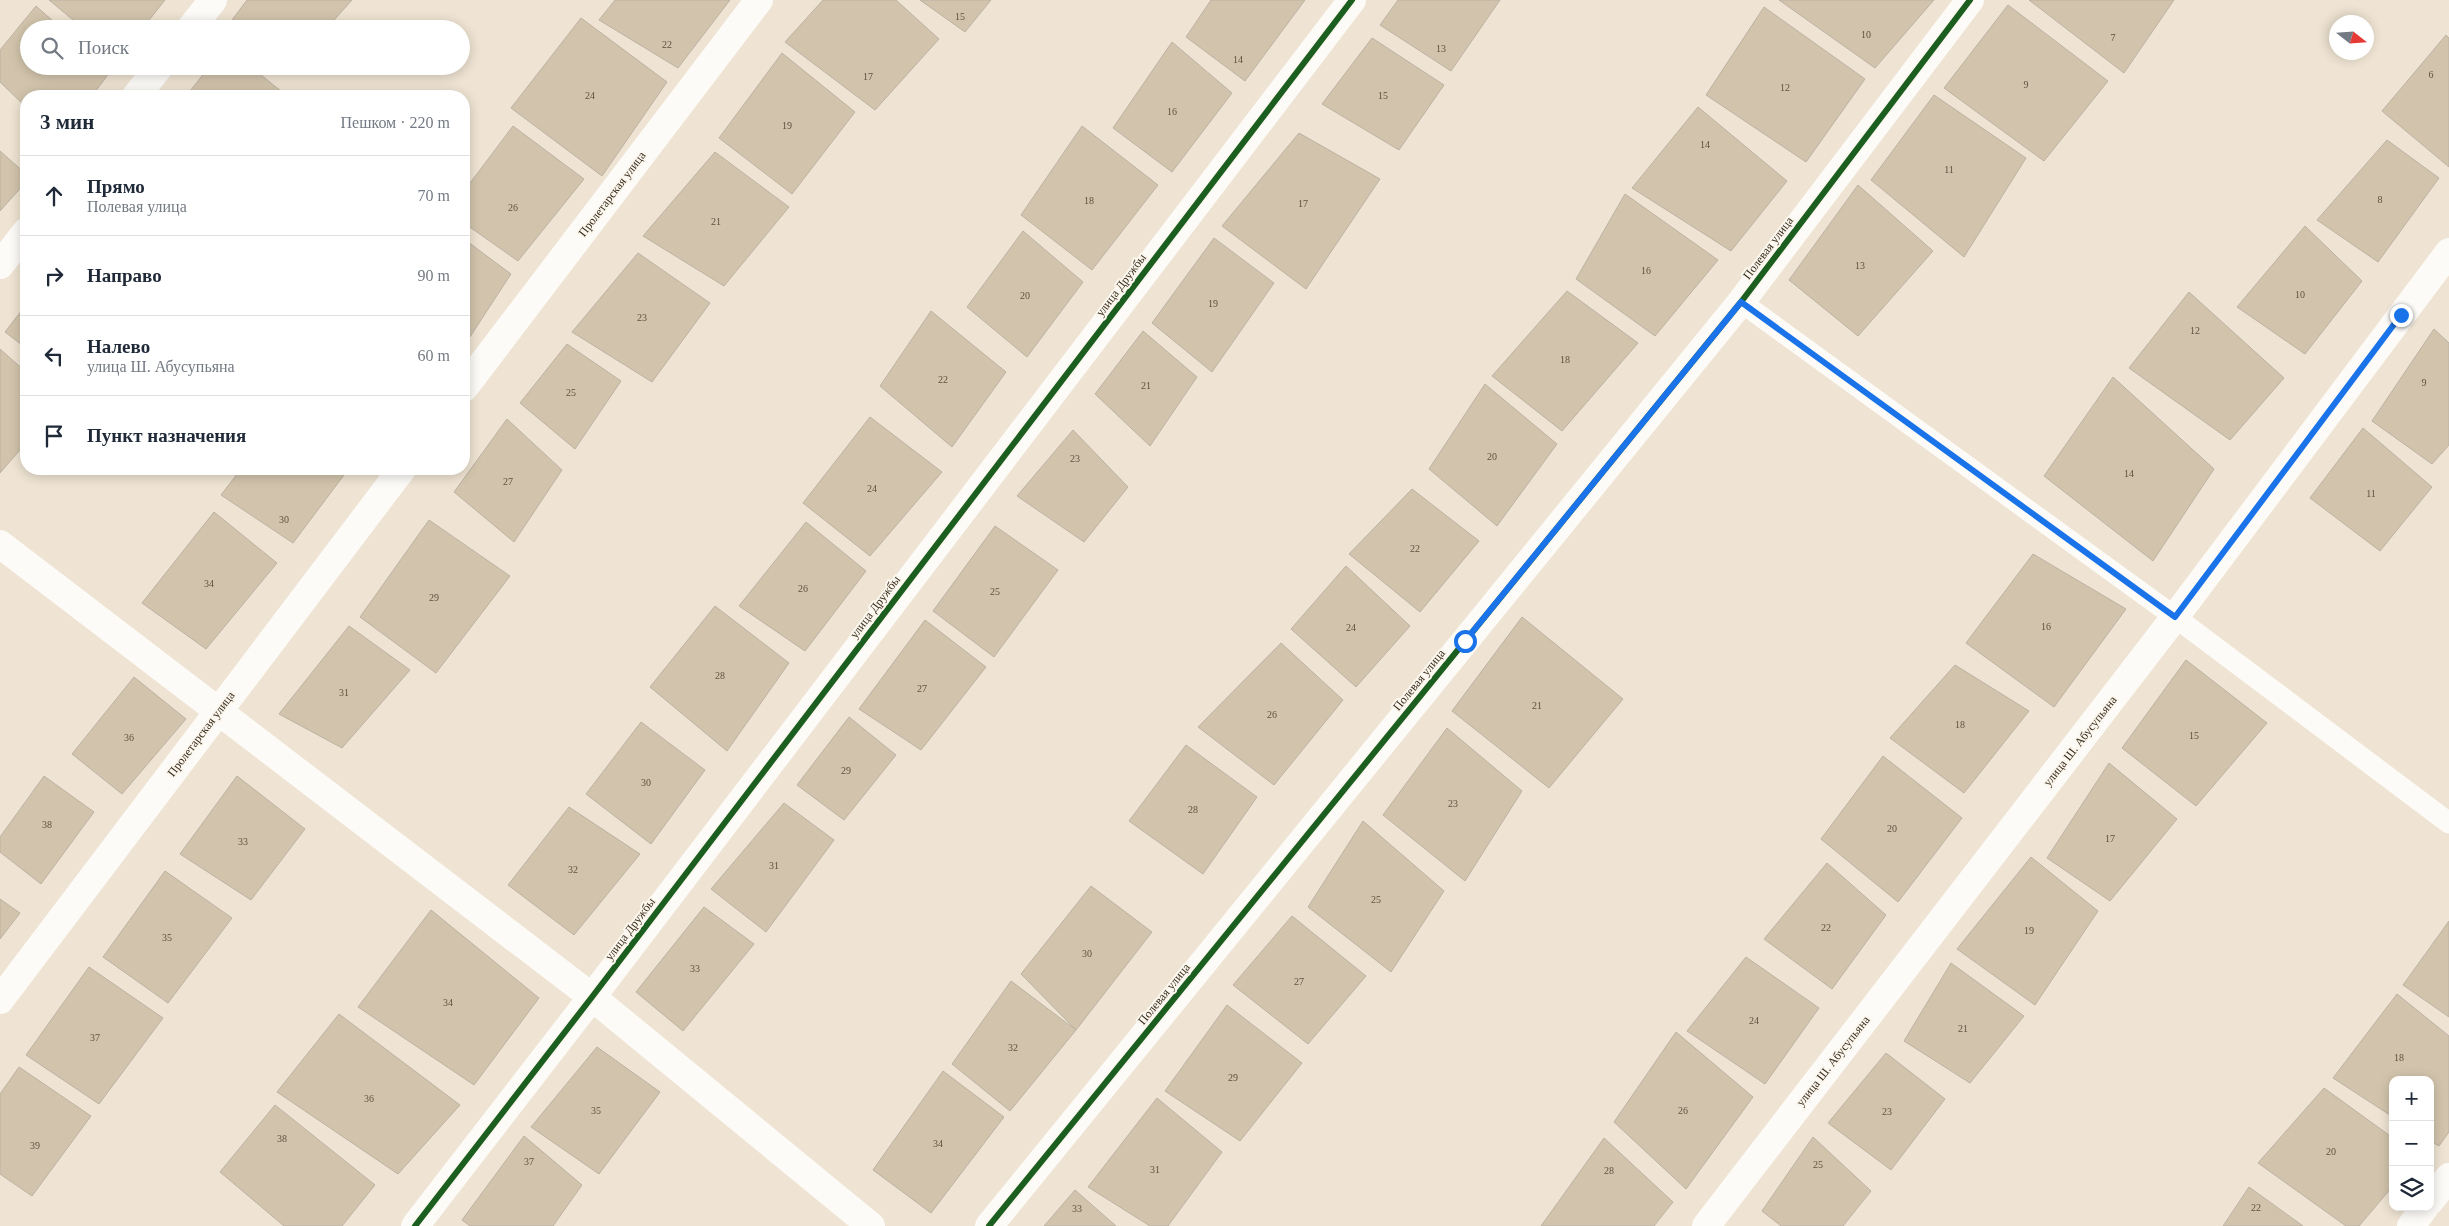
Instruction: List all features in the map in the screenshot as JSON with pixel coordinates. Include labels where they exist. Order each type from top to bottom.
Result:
[{"type":"street","points":[[197,20],[213,0]]},
{"type":"street","name":"Пролетарская улица","points":[[470,380],[759,0]]},
{"type":"street","name":"улица Дружбы","points":[[415,1226],[592,997],[1352,0]]},
{"type":"street","name":"Полевая улица","points":[[990,1226],[1741,302],[1970,0]]},
{"type":"street","points":[[141,90],[153,75]]},
{"type":"street","points":[[0,265],[20,240]]},
{"type":"street","name":"улица Ш. Абусупьяна","points":[[1706,1226],[2175,617],[2449,252]]},
{"type":"street","name":"Пролетарская улица","points":[[0,1000],[397,475]]},
{"type":"street","points":[[0,544],[217,712],[592,997],[871,1226]]},
{"type":"street","points":[[2434,1196],[2449,1177]]},
{"type":"street","points":[[2411,1226],[2422,1211]]},
{"type":"lane","points":[[1741,302],[2175,617],[2449,823]]},
{"type":"building","points":[[49,0],[165,0],[149,20],[73,20]]},
{"type":"building","points":[[247,0],[352,0],[334,20],[232,20]]},
{"type":"building","points":[[615,0],[730,0],[678,68],[599,20]]},
{"type":"building","points":[[823,0],[896,0],[939,39],[875,110],[785,42]]},
{"type":"building","points":[[920,0],[991,0],[965,32]]},
{"type":"building","points":[[1211,0],[1305,0],[1245,81],[1186,37]]},
{"type":"building","points":[[1398,0],[1500,0],[1451,71],[1380,25]]},
{"type":"building","points":[[1779,0],[1934,0],[1875,68]]},
{"type":"building","points":[[2029,0],[2174,0],[2124,73]]},
{"type":"building","points":[[2008,5],[2108,81],[2044,161],[1944,88]]},
{"type":"building","points":[[36,6],[52,20],[25,20]]},
{"type":"building","points":[[1764,7],[1865,79],[1806,162],[1706,95]]},
{"type":"building","points":[[581,18],[667,82],[602,176],[511,108]]},
{"type":"building","points":[[20,26],[20,75],[108,75],[96,90],[20,90],[20,101],[0,82],[0,50]]},
{"type":"building","points":[[2446,35],[2449,38],[2449,167],[2382,111]]},
{"type":"building","points":[[1372,38],[1444,85],[1399,150],[1322,104]]},
{"type":"building","points":[[1172,42],[1232,93],[1172,172],[1113,128]]},
{"type":"building","points":[[782,53],[855,112],[792,194],[719,138]]},
{"type":"building","points":[[203,75],[261,75],[280,90],[191,90]]},
{"type":"building","points":[[1934,95],[2026,158],[1964,257],[1871,180]]},
{"type":"building","points":[[1698,107],[1787,181],[1731,251],[1632,188]]},
{"type":"building","points":[[513,126],[584,179],[518,261],[470,227],[470,183]]},
{"type":"building","points":[[1082,126],[1158,185],[1092,270],[1021,215]]},
{"type":"building","points":[[1299,133],[1380,179],[1306,289],[1222,226]]},
{"type":"building","points":[[2387,140],[2439,178],[2378,262],[2317,220]]},
{"type":"building","points":[[0,151],[20,169],[20,189],[0,211]]},
{"type":"building","points":[[715,152],[789,207],[724,286],[643,236]]},
{"type":"building","points":[[1858,185],[1933,251],[1858,336],[1789,280]]},
{"type":"building","points":[[1625,194],[1718,260],[1655,336],[1576,279]]},
{"type":"building","points":[[2305,226],[2362,281],[2305,354],[2237,307]]},
{"type":"building","points":[[1023,231],[1083,282],[1027,357],[967,307]]},
{"type":"building","points":[[1214,238],[1274,283],[1212,372],[1152,323]]},
{"type":"building","points":[[470,243],[511,274],[470,337]]},
{"type":"building","points":[[638,253],[710,303],[652,382],[572,332]]},
{"type":"building","points":[[1567,291],[1638,343],[1562,431],[1492,376]]},
{"type":"building","points":[[2189,292],[2284,378],[2230,440],[2129,368]]},
{"type":"building","points":[[931,311],[1006,372],[952,447],[880,386]]},
{"type":"building","points":[[20,313],[20,343],[5,332]]},
{"type":"building","points":[[2434,329],[2449,343],[2449,445],[2432,464],[2372,421]]},
{"type":"building","points":[[1143,331],[1197,377],[1150,446],[1095,394]]},
{"type":"building","points":[[567,344],[621,381],[575,449],[520,403]]},
{"type":"building","points":[[0,349],[20,367],[20,450],[0,473]]},
{"type":"building","points":[[2113,377],[2214,469],[2153,561],[2044,476]]},
{"type":"building","points":[[1485,384],[1557,444],[1497,526],[1429,469]]},
{"type":"building","points":[[870,417],[942,472],[870,556],[803,503]]},
{"type":"building","points":[[507,419],[562,470],[514,542],[454,492],[466,475],[470,475],[470,470]]},
{"type":"building","points":[[2363,428],[2432,487],[2380,551],[2310,498]]},
{"type":"building","points":[[1073,430],[1128,487],[1084,542],[1017,496]]},
{"type":"building","points":[[236,475],[344,475],[293,543],[221,495]]},
{"type":"building","points":[[1412,489],[1479,541],[1420,612],[1349,554]]},
{"type":"building","points":[[214,512],[277,563],[206,649],[142,603]]},
{"type":"building","points":[[429,520],[510,576],[436,673],[360,617]]},
{"type":"building","points":[[806,522],[866,571],[805,651],[739,606]]},
{"type":"building","points":[[995,526],[1058,570],[994,657],[933,611]]},
{"type":"building","points":[[2033,554],[2126,609],[2054,707],[1966,643]]},
{"type":"building","points":[[1346,566],[1410,626],[1356,687],[1291,629]]},
{"type":"building","points":[[715,606],[789,663],[727,751],[650,687]]},
{"type":"building","points":[[1522,617],[1623,699],[1549,788],[1452,711]]},
{"type":"building","points":[[925,620],[986,667],[921,750],[859,709]]},
{"type":"building","points":[[349,626],[410,670],[342,748],[279,714]]},
{"type":"building","points":[[1281,643],[1343,700],[1274,785],[1198,727]]},
{"type":"building","points":[[2186,660],[2267,723],[2196,806],[2122,748]]},
{"type":"building","points":[[1955,665],[2029,711],[1964,793],[1890,738]]},
{"type":"building","points":[[134,677],[186,719],[122,794],[72,754]]},
{"type":"building","points":[[849,717],[896,755],[844,820],[797,785]]},
{"type":"building","points":[[641,722],[705,770],[651,844],[586,794]]},
{"type":"building","points":[[1447,728],[1522,791],[1465,881],[1383,815]]},
{"type":"building","points":[[1186,745],[1257,797],[1203,874],[1129,821]]},
{"type":"building","points":[[1883,756],[1962,818],[1898,902],[1821,839]]},
{"type":"building","points":[[2109,763],[2177,819],[2110,901],[2047,858]]},
{"type":"building","points":[[44,776],[94,812],[41,884],[0,852],[0,837]]},
{"type":"building","points":[[237,776],[305,829],[251,900],[180,854]]},
{"type":"building","points":[[784,803],[834,840],[766,932],[711,889]]},
{"type":"building","points":[[569,807],[640,854],[574,935],[508,885]]},
{"type":"building","points":[[1363,821],[1444,891],[1391,972],[1308,907]]},
{"type":"building","points":[[2031,857],[2098,911],[2035,1005],[1957,949]]},
{"type":"building","points":[[1827,863],[1886,915],[1832,989],[1764,939]]},
{"type":"building","points":[[165,871],[232,918],[168,1003],[103,957]]},
{"type":"building","points":[[1091,886],[1152,932],[1076,1030],[1021,974]]},
{"type":"building","points":[[0,899],[20,913],[0,939]]},
{"type":"building","points":[[704,907],[754,944],[683,1031],[636,992]]},
{"type":"building","points":[[431,910],[539,998],[474,1085],[358,1007]]},
{"type":"building","points":[[1292,916],[1366,976],[1308,1044],[1233,985]]},
{"type":"building","points":[[2449,921],[2449,1017],[2403,985]]},
{"type":"building","points":[[1746,957],[1819,1008],[1765,1084],[1687,1031]]},
{"type":"building","points":[[1951,963],[2024,1016],[1970,1083],[1904,1041]]},
{"type":"building","points":[[89,967],[163,1018],[99,1104],[26,1055]]},
{"type":"building","points":[[1011,981],[1076,1030],[1010,1111],[952,1064]]},
{"type":"building","points":[[2397,994],[2449,1036],[2449,1132],[2439,1146],[2434,1143],[2434,1076],[2389,1076],[2389,1114],[2333,1078]]},
{"type":"building","points":[[1227,1005],[1302,1063],[1240,1141],[1165,1091]]},
{"type":"building","points":[[339,1014],[460,1105],[398,1174],[277,1092]]},
{"type":"building","points":[[1676,1032],[1753,1097],[1686,1189],[1614,1122]]},
{"type":"building","points":[[597,1047],[660,1092],[599,1174],[531,1127]]},
{"type":"building","points":[[1886,1053],[1945,1099],[1891,1170],[1828,1123]]},
{"type":"building","points":[[19,1067],[91,1116],[32,1196],[0,1174],[0,1094]]},
{"type":"building","points":[[943,1071],[1004,1117],[931,1213],[873,1170]]},
{"type":"building","points":[[2324,1088],[2389,1135],[2389,1191],[2359,1226],[2346,1226],[2258,1163]]},
{"type":"building","points":[[1157,1098],[1222,1152],[1168,1226],[1150,1226],[1088,1187]]},
{"type":"building","points":[[275,1105],[375,1185],[342,1226],[284,1226],[220,1172]]},
{"type":"building","points":[[524,1136],[582,1185],[553,1226],[470,1226],[462,1220]]},
{"type":"building","points":[[1813,1137],[1871,1191],[1843,1226],[1781,1226],[1762,1211]]},
{"type":"building","points":[[1604,1138],[1673,1202],[1654,1226],[1541,1226]]},
{"type":"building","points":[[2249,1187],[2303,1226],[2223,1226]]},
{"type":"building","points":[[1075,1190],[1116,1226],[1044,1226]]},
{"type":"cycle path","points":[[415,1226],[592,997],[1352,0]]},
{"type":"cycle path","points":[[989,1226],[1741,302],[1970,0]]},
{"type":"route","points":[[1465,641],[1741,302],[2175,617],[2401,315]]}]
